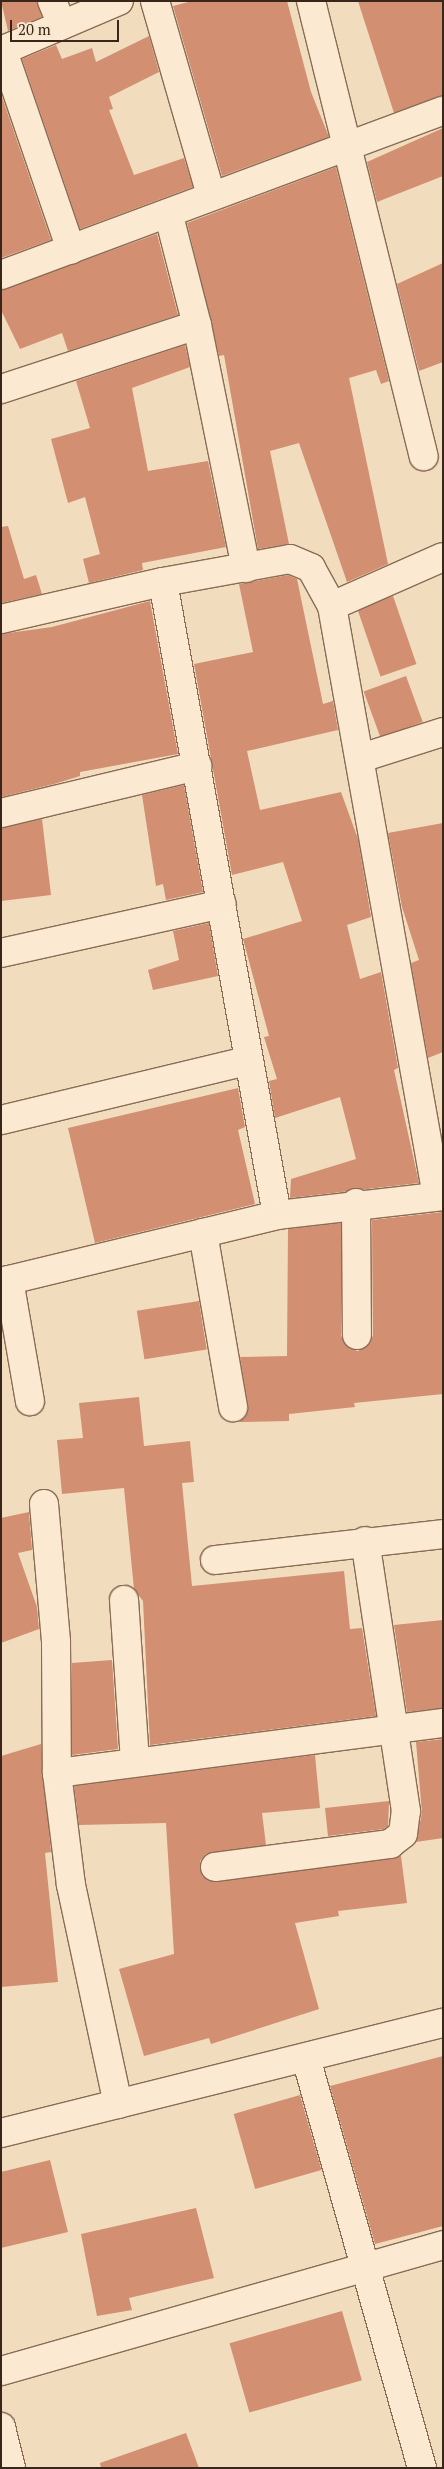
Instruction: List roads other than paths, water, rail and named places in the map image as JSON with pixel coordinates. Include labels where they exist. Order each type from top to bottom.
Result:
[{"type":"street","points":[[71,250],[2,51],[57,13],[119,1]]},
{"type":"street","points":[[155,1],[211,195]]},
{"type":"street","points":[[311,1],[345,148],[424,456]]},
{"type":"street","points":[[1,275],[169,216],[211,195],[443,112]]},
{"type":"street","points":[[169,216],[197,325],[246,568]]},
{"type":"street","points":[[1,389],[197,325]]},
{"type":"street","points":[[332,606],[443,557]]},
{"type":"street","points":[[1,619],[163,582],[290,559],[311,568],[332,606],[440,1196],[356,1203],[277,1215],[5,1281],[30,1401]]},
{"type":"street","points":[[163,582],[222,904],[246,1061],[277,1215]]},
{"type":"street","points":[[361,758],[443,732]]},
{"type":"street","points":[[1,813],[197,766]]},
{"type":"street","points":[[1,954],[222,904]]},
{"type":"street","points":[[1,1120],[246,1061]]},
{"type":"street","points":[[356,1203],[357,1335]]},
{"type":"street","points":[[203,1232],[233,1408]]},
{"type":"street","points":[[44,1504],[56,1642],[57,1773],[70,1886],[118,2104]]},
{"type":"street","points":[[215,1560],[365,1541],[443,1534]]},
{"type":"street","points":[[215,1867],[390,1844],[403,1834],[406,1811],[395,1728],[365,1541]]},
{"type":"street","points":[[124,1600],[135,1762]]},
{"type":"street","points":[[57,1773],[443,1723]]},
{"type":"street","points":[[1,2133],[443,2023]]},
{"type":"street","points":[[306,2058],[422,2468]]},
{"type":"street","points":[[1,2371],[443,2245]]},
{"type":"street","points":[[1,2427],[11,2468]]}]
